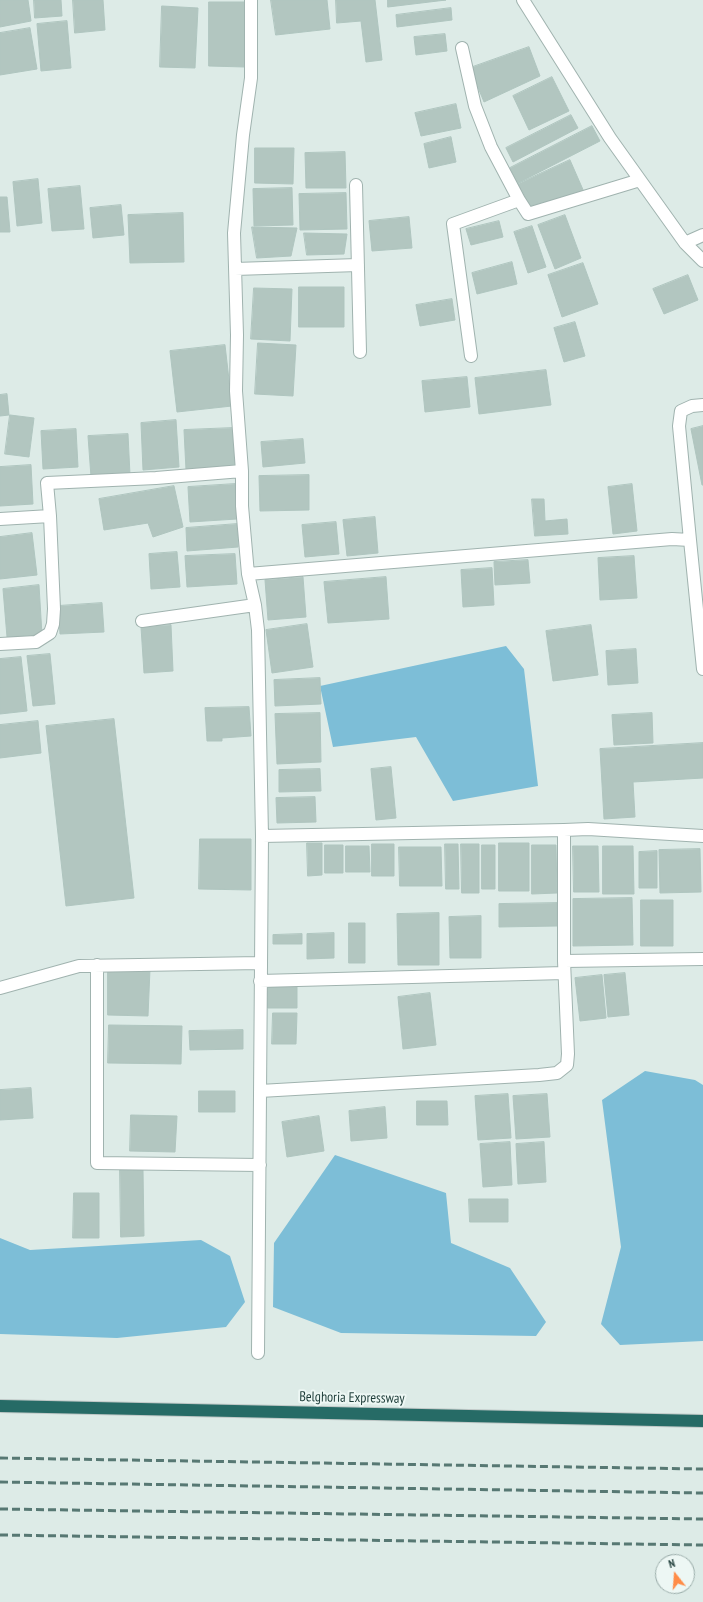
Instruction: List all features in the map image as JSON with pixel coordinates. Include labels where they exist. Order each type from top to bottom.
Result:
[{"type":"highway","name":"Belghoria Expressway","points":[[0,1406],[703,1420]]},
{"type":"street","points":[[251,0],[251,78],[243,134],[234,233],[237,335],[236,391],[242,471],[242,506],[248,574],[255,605],[258,630],[262,836],[258,1353]]},
{"type":"street","points":[[523,0],[610,138],[685,243],[703,261]]},
{"type":"street","points":[[462,48],[475,106],[491,148],[528,214],[640,180]]},
{"type":"street","points":[[356,185],[360,352]]},
{"type":"street","points":[[471,356],[453,224],[519,200]]},
{"type":"street","points":[[685,243],[703,235]]},
{"type":"street","points":[[235,269],[358,265]]},
{"type":"street","points":[[703,405],[692,406],[680,411],[679,426],[703,668]]},
{"type":"street","points":[[0,644],[36,642],[50,633],[54,624],[50,516],[47,483],[156,478],[242,471]]},
{"type":"street","points":[[0,519],[50,516]]},
{"type":"street","points":[[248,574],[664,540],[690,540]]},
{"type":"street","points":[[142,621],[255,605]]},
{"type":"street","points":[[262,836],[564,830],[703,836]]},
{"type":"street","points":[[260,1091],[531,1076],[557,1073],[567,1065],[568,1054],[564,967],[564,830]]},
{"type":"street","points":[[260,981],[564,967],[703,958]]},
{"type":"street","points":[[0,984],[79,966],[260,963]]},
{"type":"street","points":[[97,965],[97,1163],[260,1164]]},
{"type":"water","points":[[506,646],[524,669],[538,786],[453,801],[416,737],[333,747],[320,686]]},
{"type":"water","points":[[645,1071],[695,1080],[703,1085],[703,1341],[620,1345],[601,1324],[621,1247],[602,1100]]},
{"type":"water","points":[[335,1155],[446,1193],[451,1243],[510,1268],[546,1322],[536,1336],[341,1333],[273,1307],[274,1243]]},
{"type":"water","points":[[0,1238],[30,1250],[201,1240],[230,1256],[245,1302],[226,1327],[117,1338],[0,1334]]},
{"type":"building","points":[[0,0],[28,0],[31,21],[0,27]]},
{"type":"building","points":[[34,0],[61,0],[62,16],[35,18]]},
{"type":"building","points":[[73,0],[103,0],[105,30],[75,33]]},
{"type":"building","points":[[271,0],[327,0],[330,29],[276,35]]},
{"type":"building","points":[[336,0],[375,0],[382,60],[366,62],[361,21],[337,23]]},
{"type":"building","points":[[388,0],[446,0],[388,7]]},
{"type":"building","points":[[209,2],[245,2],[245,67],[209,66]]},
{"type":"building","points":[[162,6],[198,8],[195,68],[160,67]]},
{"type":"building","points":[[451,8],[452,20],[397,27],[396,15]]},
{"type":"building","points":[[67,21],[71,68],[41,71],[37,24]]},
{"type":"building","points":[[30,28],[37,69],[0,75],[0,33]]},
{"type":"building","points":[[445,34],[447,51],[416,55],[414,37]]},
{"type":"building","points":[[529,47],[540,76],[484,102],[470,68]]},
{"type":"building","points":[[552,77],[569,111],[529,130],[513,96]]},
{"type":"building","points":[[456,104],[461,128],[421,136],[415,113]]},
{"type":"building","points":[[571,115],[578,128],[513,162],[506,148]]},
{"type":"building","points":[[592,126],[600,141],[518,183],[510,168]]},
{"type":"building","points":[[451,137],[456,162],[429,168],[424,144]]},
{"type":"building","points":[[255,148],[294,148],[293,184],[255,183]]},
{"type":"building","points":[[345,152],[346,188],[306,188],[305,153]]},
{"type":"building","points":[[570,160],[584,192],[530,206],[518,184]]},
{"type":"building","points":[[38,179],[42,223],[17,226],[13,182]]},
{"type":"building","points":[[80,186],[84,229],[52,231],[48,189]]},
{"type":"building","points":[[292,188],[293,225],[254,226],[253,189]]},
{"type":"building","points":[[346,193],[347,229],[300,230],[299,194]]},
{"type":"building","points":[[0,197],[7,197],[10,232],[0,232]]},
{"type":"building","points":[[121,205],[124,235],[93,238],[90,208]]},
{"type":"building","points":[[183,213],[184,262],[130,263],[128,215]]},
{"type":"building","points":[[565,215],[581,258],[555,269],[538,225]]},
{"type":"building","points":[[409,217],[412,248],[372,251],[369,221]]},
{"type":"building","points":[[499,221],[503,237],[471,245],[466,229]]},
{"type":"building","points":[[532,226],[546,267],[528,273],[514,232]]},
{"type":"building","points":[[252,227],[297,228],[291,256],[257,258]]},
{"type":"building","points":[[304,233],[347,234],[344,254],[307,255]]},
{"type":"building","points":[[512,262],[517,284],[477,294],[472,273]]},
{"type":"building","points":[[583,263],[598,304],[562,317],[548,275]]},
{"type":"building","points":[[688,275],[698,300],[664,314],[653,289]]},
{"type":"building","points":[[299,287],[344,287],[344,327],[299,327]]},
{"type":"building","points":[[254,288],[292,289],[290,341],[251,339]]},
{"type":"building","points":[[452,299],[455,320],[420,326],[416,305]]},
{"type":"building","points":[[575,322],[585,356],[564,362],[554,328]]},
{"type":"building","points":[[258,343],[296,345],[293,396],[255,394]]},
{"type":"building","points":[[225,345],[232,406],[177,412],[170,351]]},
{"type":"building","points":[[546,370],[551,405],[479,414],[475,378]]},
{"type":"building","points":[[467,377],[470,407],[425,412],[422,381]]},
{"type":"building","points":[[7,394],[9,415],[0,416],[0,395]]},
{"type":"building","points":[[10,415],[34,418],[29,457],[5,454]]},
{"type":"building","points":[[176,420],[179,467],[143,470],[141,423]]},
{"type":"building","points":[[703,426],[703,485],[702,485],[691,429]]},
{"type":"building","points":[[233,428],[235,467],[186,470],[184,430]]},
{"type":"building","points":[[76,429],[78,467],[43,469],[41,431]]},
{"type":"building","points":[[128,434],[130,475],[91,477],[88,436]]},
{"type":"building","points":[[303,439],[305,463],[263,467],[261,442]]},
{"type":"building","points":[[31,465],[33,504],[0,506],[0,467]]},
{"type":"building","points":[[309,475],[309,510],[260,511],[259,476]]},
{"type":"building","points":[[235,484],[237,519],[190,522],[188,487]]},
{"type":"building","points":[[632,484],[637,531],[613,534],[608,487]]},
{"type":"building","points":[[174,486],[183,527],[153,537],[148,523],[104,530],[99,499]]},
{"type":"building","points":[[532,499],[544,499],[545,521],[567,519],[568,534],[535,536]]},
{"type":"building","points":[[375,517],[378,553],[347,556],[343,520]]},
{"type":"building","points":[[336,522],[339,554],[305,557],[302,525]]},
{"type":"building","points":[[237,524],[238,547],[187,551],[186,528]]},
{"type":"building","points":[[32,533],[37,575],[0,579],[0,537]]},
{"type":"building","points":[[177,552],[180,587],[151,589],[149,554]]},
{"type":"building","points":[[235,554],[237,584],[187,587],[185,556]]},
{"type":"building","points":[[634,556],[637,598],[600,600],[598,558]]},
{"type":"building","points":[[528,560],[530,583],[495,585],[494,562]]},
{"type":"building","points":[[492,568],[494,605],[463,607],[461,570]]},
{"type":"building","points":[[303,577],[306,617],[268,620],[265,580]]},
{"type":"building","points":[[386,577],[389,619],[328,623],[324,582]]},
{"type":"building","points":[[39,585],[42,635],[7,637],[3,589]]},
{"type":"building","points":[[102,603],[104,632],[60,634],[58,606]]},
{"type":"building","points":[[307,624],[313,667],[272,673],[266,630]]},
{"type":"building","points":[[171,625],[173,671],[144,673],[141,627]]},
{"type":"building","points":[[591,625],[598,675],[553,681],[546,631]]},
{"type":"building","points":[[636,649],[638,683],[608,685],[606,651]]},
{"type":"building","points":[[50,654],[55,704],[33,706],[27,656]]},
{"type":"building","points":[[21,657],[27,711],[0,714],[0,659]]},
{"type":"building","points":[[320,678],[321,704],[275,706],[274,680]]},
{"type":"building","points":[[249,707],[251,736],[222,738],[222,741],[207,741],[205,708]]},
{"type":"building","points":[[320,713],[321,762],[277,764],[275,714]]},
{"type":"building","points":[[652,713],[653,743],[614,745],[612,715]]},
{"type":"building","points":[[114,719],[134,898],[66,906],[46,726]]},
{"type":"building","points":[[38,721],[41,753],[0,758],[0,725]]},
{"type":"building","points":[[703,743],[703,778],[633,782],[635,817],[604,819],[600,749]]},
{"type":"building","points":[[391,767],[396,818],[376,820],[371,769]]},
{"type":"building","points":[[320,769],[321,791],[279,792],[279,770]]},
{"type":"building","points":[[315,797],[316,822],[277,823],[276,798]]},
{"type":"building","points":[[200,839],[251,839],[251,890],[199,889]]},
{"type":"building","points":[[307,843],[322,843],[322,875],[308,876]]},
{"type":"building","points":[[499,843],[529,843],[529,891],[499,891]]},
{"type":"building","points":[[372,844],[394,844],[394,876],[372,876]]},
{"type":"building","points":[[445,844],[458,844],[459,889],[446,889]]},
{"type":"building","points":[[461,844],[479,844],[479,893],[462,893]]},
{"type":"building","points":[[325,845],[343,845],[343,873],[325,873]]},
{"type":"building","points":[[482,845],[495,845],[495,889],[482,889]]},
{"type":"building","points":[[532,845],[556,845],[557,893],[532,894]]},
{"type":"building","points":[[346,846],[369,846],[370,872],[346,872]]},
{"type":"building","points":[[573,846],[598,846],[599,892],[574,892]]},
{"type":"building","points":[[603,846],[633,846],[634,894],[603,894]]},
{"type":"building","points":[[399,847],[441,847],[442,886],[400,886]]},
{"type":"building","points":[[700,849],[701,892],[660,893],[659,850]]},
{"type":"building","points":[[657,851],[657,888],[639,888],[639,852]]},
{"type":"building","points":[[632,898],[633,945],[573,946],[573,899]]},
{"type":"building","points":[[641,900],[673,900],[673,946],[641,946]]},
{"type":"building","points":[[557,903],[557,926],[499,927],[499,904]]},
{"type":"building","points":[[439,913],[439,965],[398,965],[397,914]]},
{"type":"building","points":[[481,916],[481,958],[450,958],[449,917]]},
{"type":"building","points":[[349,923],[365,923],[365,963],[349,963]]},
{"type":"building","points":[[334,933],[334,958],[307,959],[307,934]]},
{"type":"building","points":[[302,934],[302,944],[273,944],[273,935]]},
{"type":"building","points":[[108,968],[150,969],[148,1016],[108,1015]]},
{"type":"building","points":[[625,973],[629,1015],[608,1017],[604,975]]},
{"type":"building","points":[[602,975],[606,1018],[580,1021],[575,978]]},
{"type":"building","points":[[268,985],[297,985],[297,1008],[268,1008]]},
{"type":"building","points":[[430,993],[436,1045],[403,1049],[398,997]]},
{"type":"building","points":[[273,1013],[297,1013],[296,1044],[272,1044]]},
{"type":"building","points":[[109,1025],[182,1026],[181,1064],[108,1063]]},
{"type":"building","points":[[243,1030],[243,1049],[190,1050],[189,1031]]},
{"type":"building","points":[[31,1088],[33,1118],[0,1120],[0,1090]]},
{"type":"building","points":[[199,1091],[235,1091],[235,1112],[199,1112]]},
{"type":"building","points":[[508,1094],[511,1138],[478,1140],[475,1096]]},
{"type":"building","points":[[547,1094],[550,1137],[516,1139],[513,1096]]},
{"type":"building","points":[[417,1101],[447,1101],[448,1125],[417,1125]]},
{"type":"building","points":[[385,1107],[387,1138],[351,1141],[349,1111]]},
{"type":"building","points":[[131,1115],[177,1116],[175,1152],[130,1151]]},
{"type":"building","points":[[319,1116],[324,1151],[287,1157],[282,1122]]},
{"type":"building","points":[[510,1142],[512,1185],[483,1187],[480,1144]]},
{"type":"building","points":[[544,1142],[546,1182],[518,1184],[516,1144]]},
{"type":"building","points":[[120,1170],[143,1170],[144,1236],[121,1237]]},
{"type":"building","points":[[74,1193],[99,1193],[99,1238],[73,1238]]},
{"type":"building","points":[[469,1199],[508,1199],[508,1222],[470,1222]]},
{"type":"railway","points":[[0,1458],[703,1469]]},
{"type":"railway","points":[[0,1482],[703,1493]]},
{"type":"railway","points":[[0,1509],[703,1519]]},
{"type":"railway","points":[[0,1535],[703,1545]]}]
